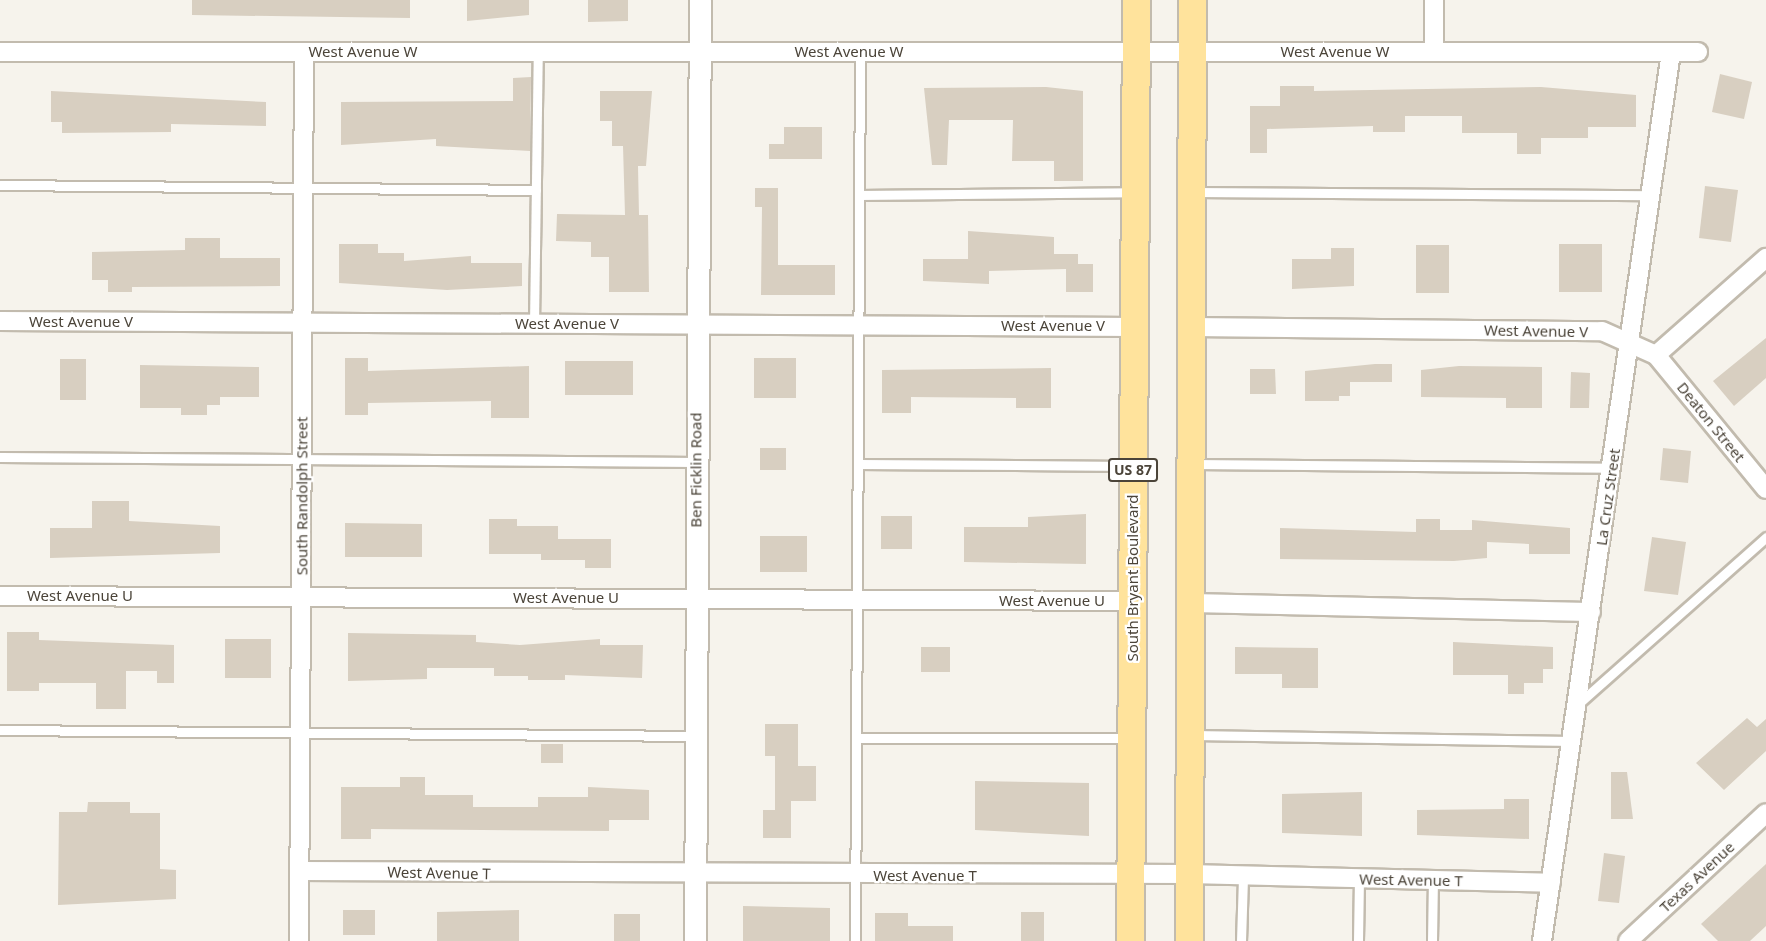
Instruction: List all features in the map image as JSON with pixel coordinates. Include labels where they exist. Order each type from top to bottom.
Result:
[{"type":"main road","name":"South Bryant Boulevard","points":[[1130,941],[1136,0]]},
{"type":"main road","points":[[1189,941],[1192,0]]},
{"type":"street","name":"Ben Ficklin Road","points":[[695,941],[696,52],[700,0]]},
{"type":"street","points":[[1434,0],[1434,52]]},
{"type":"street","name":"West Avenue W","points":[[0,52],[1698,52]]},
{"type":"street","name":"South Randolph Street","points":[[299,941],[304,52]]},
{"type":"street","name":"La Cruz Street","points":[[1542,941],[1653,195],[1671,52]]},
{"type":"street","points":[[1656,355],[1766,258]]},
{"type":"street","name":"West Avenue V","points":[[0,321],[1134,327]]},
{"type":"street","name":"West Avenue V","points":[[1192,327],[1602,331],[1631,346],[1656,355]]},
{"type":"street","name":"Deaton Street","points":[[1656,355],[1766,489]]},
{"type":"street","name":"West Avenue U","points":[[0,596],[1133,601]]},
{"type":"street","points":[[1190,603],[1591,612]]},
{"type":"street","name":"Texas Avenue","points":[[1628,941],[1766,813]]},
{"type":"street","name":"West Avenue T","points":[[299,871],[696,876],[1189,874],[1551,883]]},
{"type":"lane","points":[[534,324],[538,52]]},
{"type":"lane","points":[[855,941],[860,52]]},
{"type":"lane","points":[[0,185],[536,190]]},
{"type":"lane","points":[[859,195],[1135,192]]},
{"type":"lane","points":[[1192,192],[1653,195]]},
{"type":"lane","points":[[0,457],[696,462]]},
{"type":"lane","points":[[858,464],[1133,466]]},
{"type":"lane","points":[[1191,464],[1612,468]]},
{"type":"lane","points":[[1577,706],[1766,537]]},
{"type":"lane","points":[[0,730],[696,736]]},
{"type":"lane","points":[[1190,735],[1572,741]]},
{"type":"lane","points":[[856,738],[1132,738]]},
{"type":"lane","points":[[1241,941],[1243,876]]},
{"type":"lane","points":[[1358,941],[1359,879]]},
{"type":"lane","points":[[1432,941],[1433,880]]},
{"type":"building","points":[[192,0],[410,0],[410,18],[192,15]]},
{"type":"building","points":[[467,0],[529,0],[529,15],[467,21]]},
{"type":"building","points":[[588,0],[628,0],[628,21],[588,22]]},
{"type":"building","points":[[1720,74],[1752,82],[1744,119],[1712,112]]},
{"type":"building","points":[[531,77],[530,151],[436,146],[436,139],[341,145],[341,102],[513,101],[513,78]]},
{"type":"building","points":[[1280,86],[1314,86],[1314,91],[1541,87],[1636,95],[1636,127],[1588,127],[1588,138],[1541,138],[1541,154],[1517,154],[1517,133],[1462,133],[1462,116],[1405,116],[1405,132],[1373,132],[1373,126],[1267,129],[1267,153],[1250,153],[1250,106],[1280,106]]},
{"type":"building","points":[[1046,87],[1083,91],[1083,181],[1054,181],[1054,161],[1012,161],[1013,120],[949,120],[947,165],[932,165],[924,88]]},
{"type":"building","points":[[51,91],[266,102],[266,126],[171,124],[171,132],[62,133],[62,122],[51,122]]},
{"type":"building","points":[[600,91],[652,91],[646,166],[638,166],[639,215],[648,215],[649,292],[609,292],[609,257],[591,257],[591,242],[556,241],[557,214],[625,215],[623,146],[612,146],[612,121],[600,121]]},
{"type":"building","points":[[784,127],[822,127],[822,159],[769,159],[769,144],[784,144]]},
{"type":"building","points":[[1705,186],[1738,190],[1731,242],[1699,238]]},
{"type":"building","points":[[755,188],[778,188],[778,265],[835,265],[835,295],[761,295],[762,207],[755,207]]},
{"type":"building","points":[[968,231],[1054,237],[1054,254],[1078,254],[1078,264],[1093,264],[1093,292],[1066,292],[1066,269],[989,271],[989,284],[923,281],[923,259],[968,259]]},
{"type":"building","points":[[185,238],[220,238],[220,258],[280,258],[280,286],[132,287],[132,292],[108,292],[108,280],[92,280],[92,252],[185,250]]},
{"type":"building","points":[[339,244],[378,244],[378,253],[404,253],[404,261],[471,256],[471,263],[522,263],[522,286],[447,290],[339,283]]},
{"type":"building","points":[[1559,244],[1602,244],[1602,292],[1559,292]]},
{"type":"building","points":[[1416,245],[1449,245],[1449,293],[1416,293]]},
{"type":"building","points":[[1331,248],[1354,248],[1354,286],[1292,289],[1292,259],[1331,259]]},
{"type":"building","points":[[1766,338],[1766,378],[1734,406],[1713,381]]},
{"type":"building","points":[[345,358],[368,358],[368,371],[529,366],[529,418],[491,418],[491,401],[368,403],[368,415],[345,415]]},
{"type":"building","points":[[754,358],[796,358],[796,398],[754,398]]},
{"type":"building","points":[[60,359],[86,359],[86,400],[60,400]]},
{"type":"building","points":[[565,361],[633,361],[633,395],[565,395]]},
{"type":"building","points":[[1392,364],[1392,382],[1350,382],[1350,396],[1339,396],[1339,401],[1305,401],[1305,371]]},
{"type":"building","points":[[140,365],[259,367],[259,397],[220,397],[220,405],[207,405],[207,415],[181,415],[181,408],[140,408]]},
{"type":"building","points":[[1459,366],[1542,367],[1542,408],[1506,408],[1506,398],[1421,397],[1421,370]]},
{"type":"building","points":[[1051,368],[1051,408],[1016,408],[1016,398],[911,397],[911,413],[882,413],[882,370]]},
{"type":"building","points":[[1250,369],[1275,369],[1276,394],[1250,394]]},
{"type":"building","points":[[1571,372],[1590,373],[1589,408],[1570,408]]},
{"type":"building","points":[[760,448],[786,448],[786,470],[760,470]]},
{"type":"building","points":[[1663,448],[1691,451],[1688,483],[1660,480]]},
{"type":"building","points":[[92,501],[129,501],[129,521],[220,526],[220,553],[50,558],[50,528],[92,528]]},
{"type":"building","points":[[1086,514],[1086,564],[964,562],[964,527],[1028,527],[1028,517]]},
{"type":"building","points":[[881,516],[912,516],[912,549],[881,549]]},
{"type":"building","points":[[489,519],[517,519],[517,526],[558,526],[558,539],[611,539],[611,568],[585,568],[585,560],[541,560],[541,554],[489,554]]},
{"type":"building","points":[[1416,519],[1440,519],[1440,530],[1472,530],[1472,520],[1570,528],[1570,554],[1529,554],[1529,544],[1487,542],[1487,558],[1454,561],[1280,559],[1280,528],[1416,532]]},
{"type":"building","points":[[345,523],[422,524],[422,557],[345,557]]},
{"type":"building","points":[[760,536],[807,536],[807,572],[760,572]]},
{"type":"building","points":[[1652,537],[1686,542],[1678,595],[1644,591]]},
{"type":"building","points":[[7,632],[39,632],[39,640],[174,645],[174,683],[157,683],[157,671],[126,671],[126,709],[96,709],[96,683],[39,683],[39,691],[7,691]]},
{"type":"building","points":[[348,633],[476,635],[476,642],[520,645],[600,639],[600,645],[643,645],[642,678],[565,675],[565,680],[528,680],[528,676],[494,676],[494,668],[427,668],[427,679],[348,681]]},
{"type":"building","points":[[225,639],[271,639],[271,678],[225,678]]},
{"type":"building","points":[[1453,642],[1553,647],[1553,669],[1543,669],[1543,683],[1524,683],[1524,694],[1508,694],[1508,675],[1453,675]]},
{"type":"building","points":[[921,647],[950,647],[950,672],[921,672]]},
{"type":"building","points":[[1235,647],[1318,648],[1318,688],[1282,688],[1282,674],[1235,674]]},
{"type":"building","points":[[1747,718],[1757,727],[1766,719],[1766,751],[1724,790],[1696,763]]},
{"type":"building","points":[[765,724],[798,724],[798,766],[816,766],[816,801],[791,801],[791,838],[763,838],[763,810],[775,810],[775,756],[765,756]]},
{"type":"building","points":[[541,744],[563,744],[563,763],[541,763]]},
{"type":"building","points":[[1611,772],[1627,772],[1633,819],[1611,819]]},
{"type":"building","points":[[400,777],[425,777],[425,795],[473,795],[473,807],[538,807],[538,797],[588,797],[588,787],[649,790],[649,820],[609,820],[609,831],[371,829],[371,839],[341,839],[341,787],[400,787]]},
{"type":"building","points":[[975,781],[1089,783],[1089,836],[975,830]]},
{"type":"building","points":[[1362,792],[1362,836],[1282,833],[1282,794]]},
{"type":"building","points":[[1504,799],[1529,799],[1529,839],[1417,835],[1417,810],[1504,809]]},
{"type":"building","points":[[88,802],[130,802],[130,813],[160,813],[160,869],[176,870],[176,899],[58,905],[59,812],[87,812]]},
{"type":"building","points":[[1604,853],[1625,856],[1619,903],[1598,901]]},
{"type":"building","points":[[1766,864],[1766,926],[1750,941],[1718,941],[1701,924]]},
{"type":"building","points":[[743,906],[830,908],[830,941],[743,941]]},
{"type":"building","points":[[343,910],[375,910],[375,935],[343,935]]},
{"type":"building","points":[[519,910],[519,941],[437,941],[437,912]]},
{"type":"building","points":[[1021,912],[1044,912],[1044,941],[1021,941]]},
{"type":"building","points":[[875,913],[908,913],[908,926],[953,926],[953,941],[875,941]]},
{"type":"building","points":[[614,914],[640,914],[640,941],[614,941]]}]
